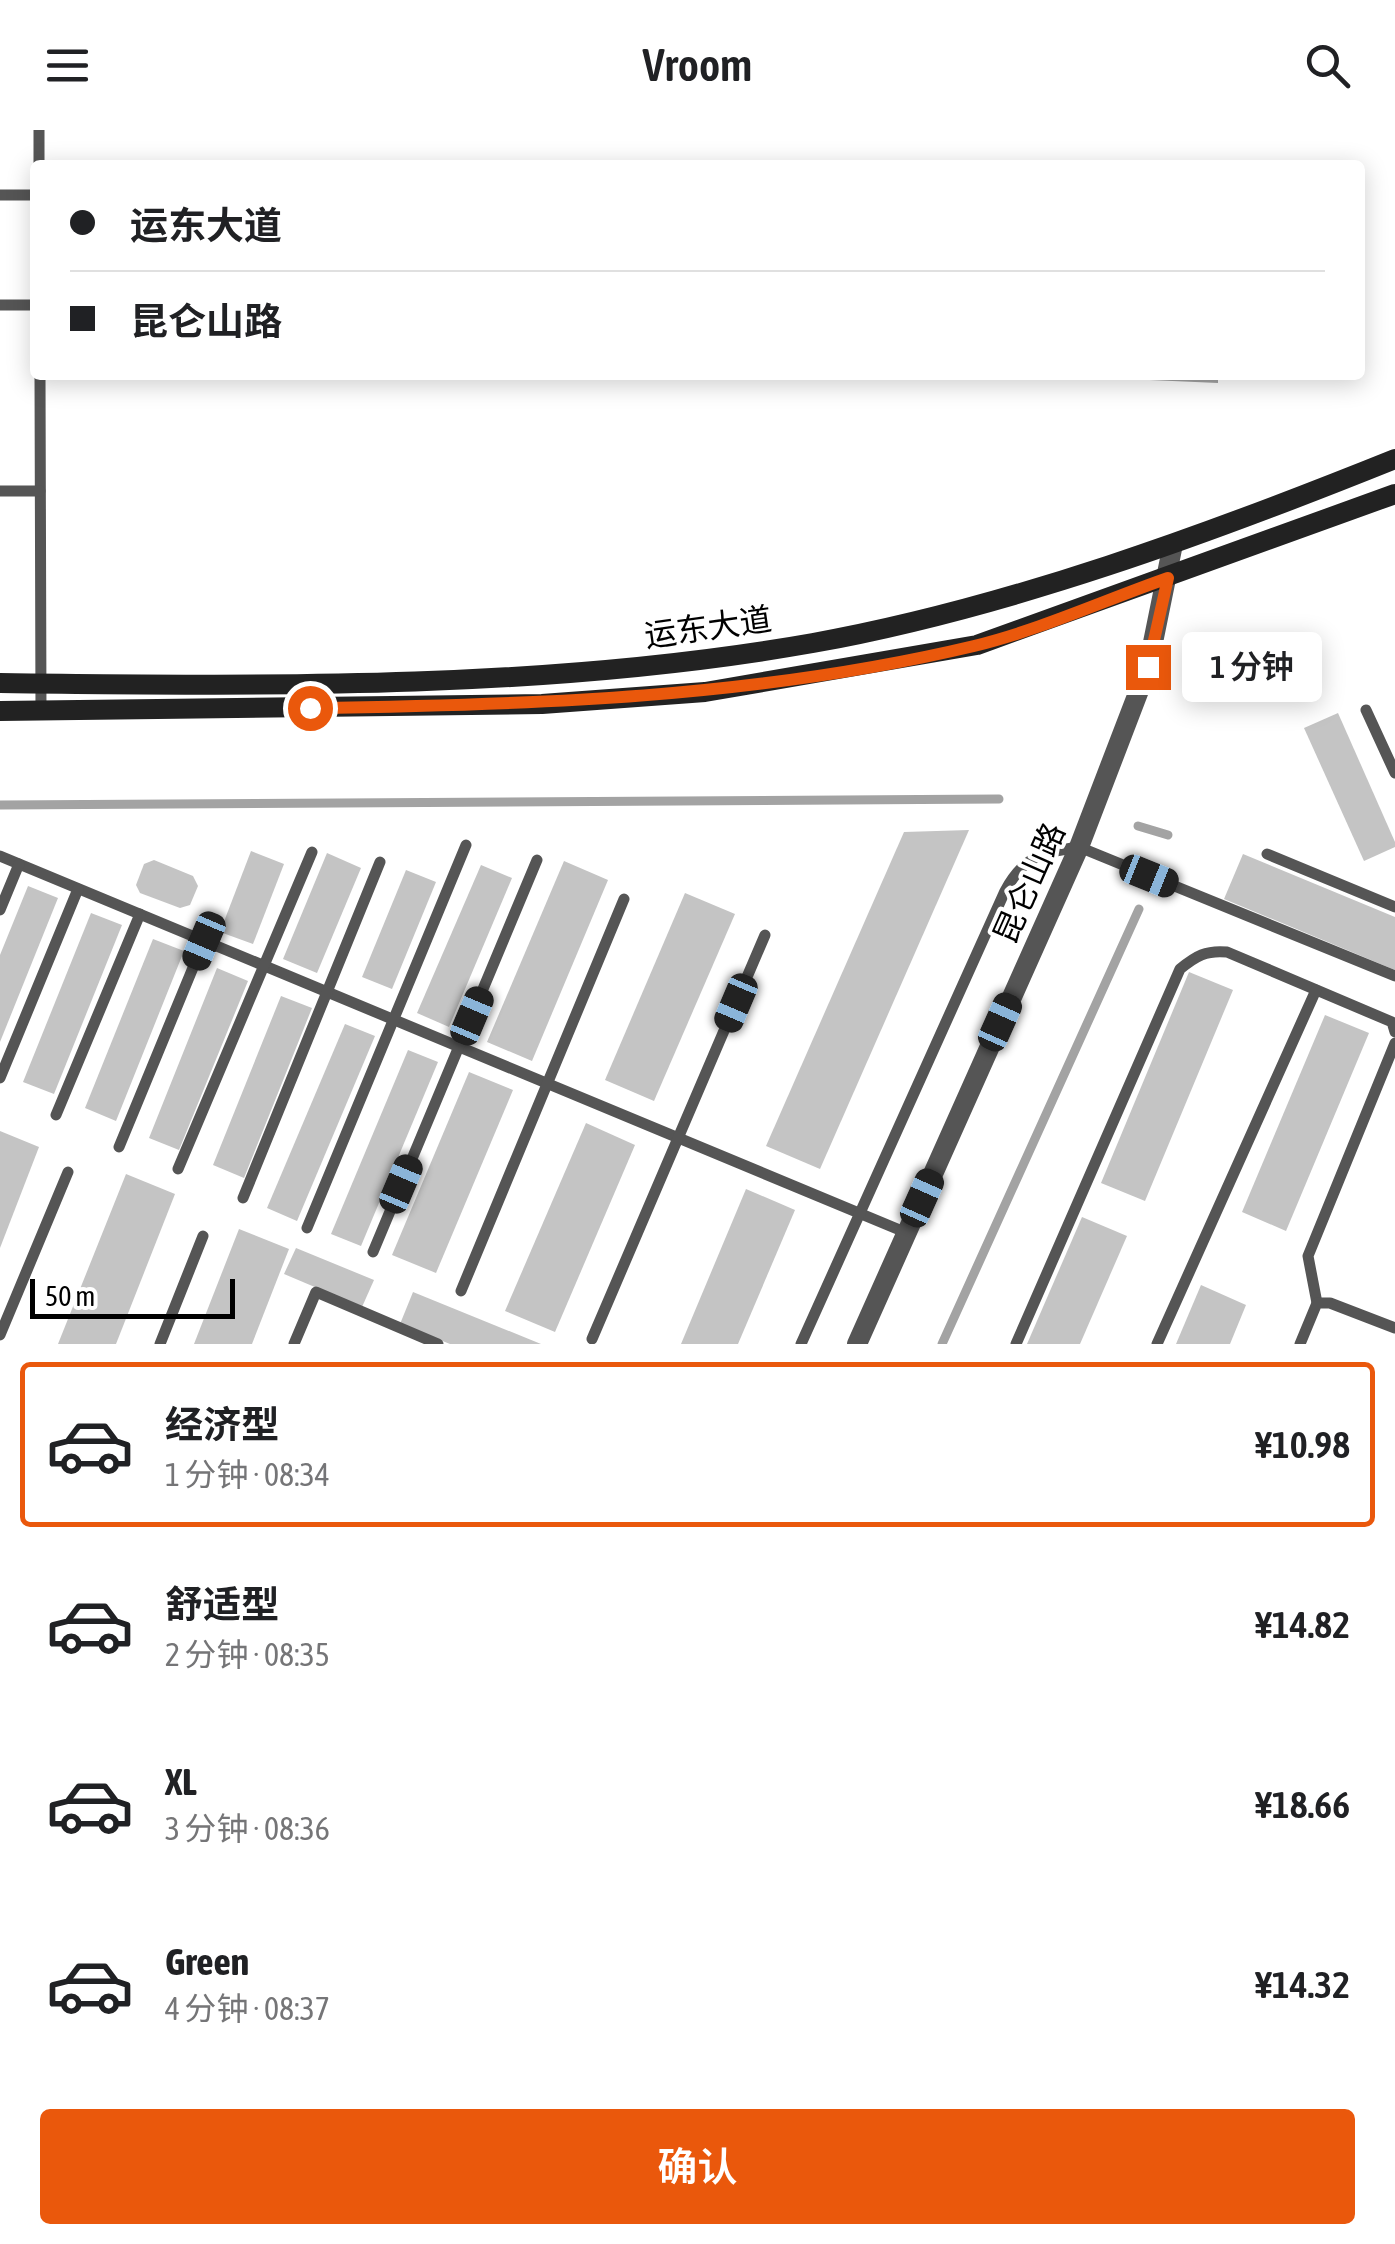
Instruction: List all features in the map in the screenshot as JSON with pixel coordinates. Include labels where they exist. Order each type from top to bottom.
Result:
[{"type":"main road","name":"运东大道","points":[[0,683],[545,678],[698,661],[817,642],[997,598],[1172,544],[1395,459]]},
{"type":"main road","name":"运东大道","points":[[0,711],[542,704],[704,692],[977,645],[1395,494]]},
{"type":"street","name":"昆仑山路","points":[[857,1344],[1079,846],[1148,667],[1172,544]]},
{"type":"lane","points":[[39,130],[39,160]]},
{"type":"lane","points":[[0,195],[30,195]]},
{"type":"lane","points":[[0,305],[30,306]]},
{"type":"lane","points":[[40,380],[41,712]]},
{"type":"lane","points":[[0,491],[40,491]]},
{"type":"lane","points":[[1366,710],[1395,772]]},
{"type":"lane","points":[[307,1228],[466,844]]},
{"type":"lane","points":[[801,1344],[1018,867],[1034,854],[1079,846],[1395,976]]},
{"type":"lane","points":[[178,1169],[312,852]]},
{"type":"lane","points":[[1267,854],[1395,907]]},
{"type":"lane","points":[[0,856],[906,1233]]},
{"type":"lane","points":[[373,1252],[537,860]]},
{"type":"lane","points":[[243,1198],[380,862]]},
{"type":"lane","points":[[0,910],[19,864]]},
{"type":"lane","points":[[0,1078],[78,889]]},
{"type":"lane","points":[[461,1291],[624,899]]},
{"type":"lane","points":[[56,1115],[140,914]]},
{"type":"lane","points":[[592,1339],[765,935]]},
{"type":"lane","points":[[119,1146],[204,941]]},
{"type":"lane","points":[[1016,1344],[1180,969],[1209,950],[1227,952],[1392,1022],[1395,1032]]},
{"type":"lane","points":[[1157,1344],[1316,990]]},
{"type":"lane","points":[[1300,1344],[1317,1303],[1308,1256],[1395,1043]]},
{"type":"lane","points":[[0,1336],[68,1172]]},
{"type":"lane","points":[[160,1344],[203,1236]]},
{"type":"lane","points":[[294,1344],[316,1292],[438,1344]]},
{"type":"lane","points":[[1317,1303],[1330,1302],[1395,1328]]},
{"type":"shaded area","points":[[1150,380],[1218,380],[1218,383]]},
{"type":"building","points":[[1338,713],[1395,842],[1395,847],[1364,861],[1304,728]]},
{"type":"building","points":[[969,830],[820,1169],[766,1146],[904,832]]},
{"type":"building","points":[[251,851],[284,864],[253,944],[220,932]]},
{"type":"building","points":[[327,853],[361,868],[317,973],[283,959]]},
{"type":"building","points":[[1243,854],[1395,917],[1395,970],[1224,899]]},
{"type":"building","points":[[154,860],[193,876],[198,886],[190,905],[180,908],[140,893],[136,885],[144,864]]},
{"type":"building","points":[[564,861],[608,880],[532,1061],[487,1042]]},
{"type":"building","points":[[481,865],[512,878],[449,1027],[417,1013]]},
{"type":"building","points":[[406,870],[436,882],[392,989],[362,977]]},
{"type":"building","points":[[28,886],[58,898],[0,1042],[0,955]]},
{"type":"building","points":[[685,893],[735,914],[654,1101],[605,1080]]},
{"type":"building","points":[[91,913],[122,925],[54,1094],[23,1082]]},
{"type":"building","points":[[153,939],[184,951],[116,1121],[85,1108]]},
{"type":"building","points":[[217,968],[248,981],[179,1150],[149,1138]]},
{"type":"building","points":[[1189,972],[1233,990],[1145,1201],[1101,1183]]},
{"type":"building","points":[[281,996],[312,1008],[244,1178],[213,1165]]},
{"type":"building","points":[[1325,1015],[1369,1033],[1286,1231],[1242,1212]]},
{"type":"building","points":[[345,1024],[375,1036],[297,1221],[267,1208]]},
{"type":"building","points":[[408,1050],[438,1062],[361,1246],[331,1234]]},
{"type":"building","points":[[469,1072],[513,1090],[436,1273],[392,1255]]},
{"type":"building","points":[[586,1123],[635,1145],[555,1332],[505,1311]]},
{"type":"building","points":[[0,1131],[39,1147],[0,1248]]},
{"type":"building","points":[[126,1174],[175,1194],[116,1344],[58,1344]]},
{"type":"building","points":[[746,1189],[795,1210],[738,1344],[681,1344]]},
{"type":"building","points":[[1082,1217],[1127,1236],[1080,1344],[1027,1344]]},
{"type":"building","points":[[239,1229],[289,1249],[252,1344],[194,1344]]},
{"type":"building","points":[[296,1248],[374,1280],[362,1307],[284,1274]]},
{"type":"building","points":[[1201,1285],[1246,1305],[1230,1344],[1176,1344]]},
{"type":"building","points":[[413,1292],[541,1344],[450,1344],[400,1324]]},
{"type":"waterway","points":[[0,805],[999,799]]},
{"type":"waterway","points":[[1138,826],[1168,835]]},
{"type":"waterway","points":[[942,1344],[1139,909]]},
{"type":"route","points":[[310,708],[542,704],[704,692],[977,645],[1168,578],[1148,667]]}]
